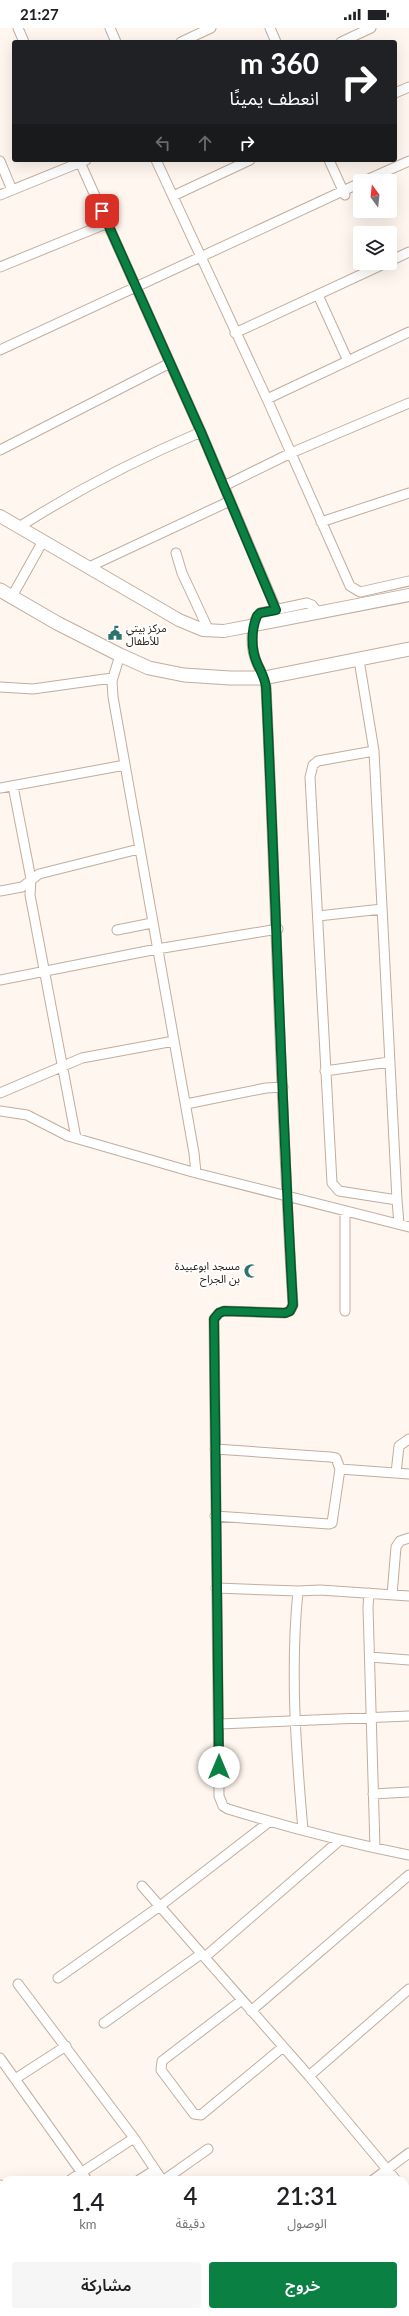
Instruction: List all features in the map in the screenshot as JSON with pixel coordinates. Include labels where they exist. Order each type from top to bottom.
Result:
[{"type":"main road","points":[[0,582],[162,670]]},
{"type":"main road","points":[[0,590],[57,623],[149,668],[207,677],[264,678],[359,660],[409,648]]},
{"type":"street","points":[[18,28],[23,40]]},
{"type":"street","points":[[110,28],[115,40]]},
{"type":"street","points":[[185,40],[211,28]]},
{"type":"street","points":[[270,28],[275,40]]},
{"type":"street","points":[[345,40],[371,28]]},
{"type":"street","points":[[397,92],[409,87]]},
{"type":"street","points":[[380,174],[409,161]]},
{"type":"street","points":[[0,162],[12,190]]},
{"type":"street","points":[[0,195],[80,162]]},
{"type":"street","points":[[82,162],[201,432],[276,610]]},
{"type":"street","points":[[157,162],[235,333],[267,399],[350,586],[354,590],[360,592],[409,581]]},
{"type":"street","points":[[173,196],[246,162]]},
{"type":"street","points":[[330,162],[343,193]]},
{"type":"street","points":[[391,174],[409,166]]},
{"type":"street","points":[[0,355],[353,187]]},
{"type":"street","points":[[343,193],[353,190]]},
{"type":"street","points":[[0,267],[108,223]]},
{"type":"street","points":[[397,258],[409,252]]},
{"type":"street","points":[[235,333],[371,270]]},
{"type":"street","points":[[0,350],[138,289]]},
{"type":"street","points":[[318,295],[348,361]]},
{"type":"street","points":[[267,399],[409,332]]},
{"type":"street","points":[[0,450],[170,363]]},
{"type":"street","points":[[224,486],[291,453],[409,403]]},
{"type":"street","points":[[19,527],[63,499],[108,474],[201,432]]},
{"type":"street","points":[[321,522],[409,493]]},
{"type":"street","points":[[89,566],[230,501]]},
{"type":"street","points":[[0,516],[89,566],[179,620],[208,632],[219,632],[254,626],[409,595]]},
{"type":"street","points":[[15,591],[43,541]]},
{"type":"street","points":[[176,553],[184,578],[208,632]]},
{"type":"street","points":[[318,613],[312,605],[307,603],[258,614],[254,626],[253,651],[264,678],[278,929],[286,1197],[292,1309],[283,1313],[224,1311],[219,1313],[214,1319],[219,1796],[223,1806],[269,1822],[340,1840],[409,1855]]},
{"type":"street","points":[[120,655],[112,678],[113,697],[152,923],[186,1104],[196,1173]]},
{"type":"street","points":[[359,660],[374,751],[389,1062],[399,1224]]},
{"type":"street","points":[[0,687],[33,689],[112,678]]},
{"type":"street","points":[[374,751],[323,759],[318,761],[310,771],[325,1071],[333,1187],[339,1191],[397,1200]]},
{"type":"street","points":[[0,788],[125,765]]},
{"type":"street","points":[[13,786],[31,879],[30,895],[76,1138]]},
{"type":"street","points":[[0,891],[22,887],[39,874],[139,849]]},
{"type":"street","points":[[318,916],[382,909]]},
{"type":"street","points":[[117,930],[152,923]]},
{"type":"street","points":[[0,980],[157,949],[278,929]]},
{"type":"street","points":[[0,1093],[62,1065],[92,1055],[174,1041]]},
{"type":"street","points":[[325,1071],[389,1062]]},
{"type":"street","points":[[186,1104],[266,1088],[283,1087]]},
{"type":"street","points":[[0,1111],[27,1115],[56,1131],[76,1138],[196,1173],[344,1212],[409,1227]]},
{"type":"street","points":[[344,1212],[345,1311]]},
{"type":"street","points":[[396,1474],[400,1446],[409,1439]]},
{"type":"street","points":[[215,1449],[330,1457],[336,1458],[340,1468],[332,1522],[329,1524],[215,1516]]},
{"type":"street","points":[[340,1468],[409,1474]]},
{"type":"street","points":[[392,1595],[396,1547],[400,1541],[409,1538]]},
{"type":"street","points":[[216,1588],[369,1593],[409,1596]]},
{"type":"street","points":[[298,1591],[295,1617],[294,1722],[303,1830]]},
{"type":"street","points":[[369,1593],[375,1848]]},
{"type":"street","points":[[370,1658],[409,1660]]},
{"type":"street","points":[[219,1724],[409,1716]]},
{"type":"street","points":[[373,1794],[409,1792]]},
{"type":"street","points":[[58,1978],[160,1906],[269,1822]]},
{"type":"street","points":[[104,2023],[203,1955],[340,1840]]},
{"type":"street","points":[[251,2011],[409,1875]]},
{"type":"street","points":[[142,1886],[393,2176]]},
{"type":"street","points":[[18,1984],[134,2138],[160,2176]]},
{"type":"street","points":[[308,2076],[409,1989]]},
{"type":"street","points":[[242,2000],[162,2062],[161,2070],[194,2114],[201,2115],[283,2048]]},
{"type":"street","points":[[15,2079],[66,2046]]},
{"type":"street","points":[[0,2058],[84,2176],[134,2138]]},
{"type":"street","points":[[169,2176],[208,2149]]},
{"type":"street","points":[[378,2176],[409,2152]]},
{"type":"street","points":[[145,2176],[155,2170]]},
{"type":"place","name":"مركز بيتي للأطفال","points":[[115,633]]},
{"type":"place","name":"مسجد ابوعبيدة بن الجراح","points":[[251,1271]]},
{"type":"route","points":[[102,211],[201,432],[276,610],[258,614],[254,626],[253,651],[266,682],[278,929],[286,1197],[293,1305],[290,1311],[285,1313],[222,1311],[214,1319],[219,1767]]}]
